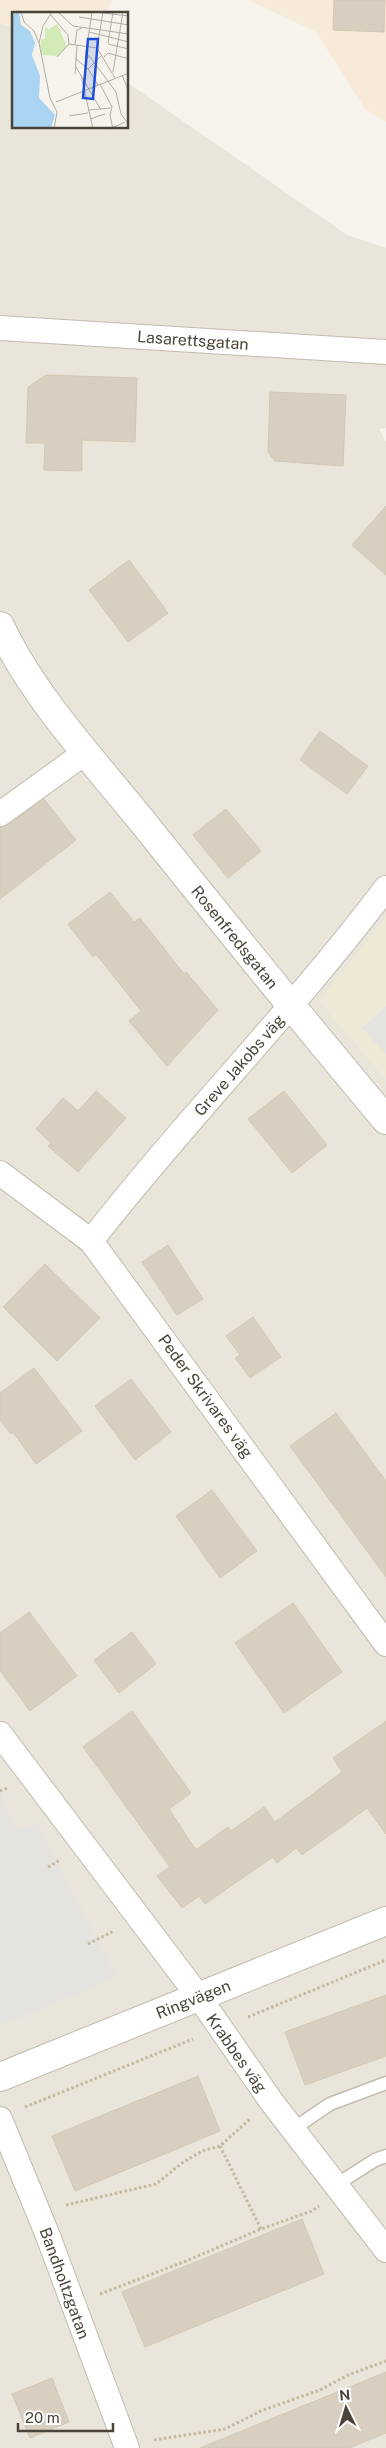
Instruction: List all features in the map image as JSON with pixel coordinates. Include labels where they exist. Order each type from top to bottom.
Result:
[{"type":"street","name":"Lasarettsgatan","points":[[0,328],[386,352]]},
{"type":"street","name":"Rosenfredsgatan","points":[[0,626],[31,681],[86,752],[290,1006],[386,1120]]},
{"type":"street","points":[[0,814],[86,752]]},
{"type":"street","name":"Greve Jakobs väg","points":[[91,1241],[133,1186],[290,1006],[386,888]]},
{"type":"street","name":"Peder Skrivares väg","points":[[0,1173],[91,1241],[386,1644]]},
{"type":"street","name":"Krabbes väg","points":[[0,1734],[198,1997],[271,2100],[386,2250]]},
{"type":"street","name":"Ringvägen","points":[[0,2077],[386,1921]]},
{"type":"street","name":"Bandholtzgatan","points":[[0,2118],[40,2215],[127,2446]]},
{"type":"lane","points":[[293,2129],[330,2104],[386,2083]]},
{"type":"lane","points":[[338,2188],[375,2160],[386,2156]]},
{"type":"path","points":[[40,2215],[78,2201],[119,2194],[156,2184],[195,2155],[220,2146],[271,2100]]},
{"type":"path","points":[[220,2146],[261,2229]]},
{"type":"path","points":[[74,2304],[186,2261],[261,2229],[312,2212],[338,2188]]},
{"type":"path","points":[[127,2446],[224,2429],[263,2410],[313,2393],[348,2376],[386,2361]]},
{"type":"shaded area","points":[[0,0],[112,0],[107,12],[12,12],[12,27],[0,23]]},
{"type":"shaded area","points":[[248,0],[386,0],[386,122],[366,110],[316,32]]},
{"type":"shaded area","points":[[0,23],[12,27],[12,129],[129,129],[129,84],[347,235],[386,248],[386,428],[379,429],[386,442],[386,917],[320,1001],[386,1079],[386,2448],[0,2448]]},
{"type":"shaded area","points":[[386,917],[386,1079],[320,1001]]},
{"type":"shaded area","points":[[386,1006],[386,1054],[362,1028]]},
{"type":"shaded area","points":[[0,1792],[17,1831],[38,1824],[117,1977],[0,2026]]},
{"type":"building","points":[[334,0],[385,0],[384,32],[333,30]]},
{"type":"building","points":[[46,375],[137,378],[135,442],[82,440],[82,471],[44,470],[45,443],[26,443],[28,387]]},
{"type":"building","points":[[270,392],[346,395],[343,466],[275,461],[268,452]]},
{"type":"building","points":[[386,506],[386,575],[352,545]]},
{"type":"building","points":[[129,560],[168,613],[128,642],[89,590]]},
{"type":"building","points":[[320,731],[368,766],[347,794],[300,760]]},
{"type":"building","points":[[44,799],[76,840],[0,899],[0,828],[8,825]]},
{"type":"building","points":[[226,809],[261,851],[228,878],[193,835]]},
{"type":"building","points":[[110,892],[134,922],[140,918],[184,974],[186,972],[218,1010],[167,1066],[129,1021],[141,1011],[96,954],[93,957],[68,924]]},
{"type":"building","points":[[96,1091],[126,1118],[78,1172],[48,1146],[51,1143],[36,1129],[63,1098],[78,1111]]},
{"type":"building","points":[[284,1091],[327,1145],[292,1173],[248,1119]]},
{"type":"building","points":[[168,1245],[203,1299],[177,1315],[142,1262]]},
{"type":"building","points":[[45,1264],[100,1318],[57,1361],[3,1307]]},
{"type":"building","points":[[253,1317],[281,1357],[250,1378],[235,1358],[240,1355],[226,1336]]},
{"type":"building","points":[[34,1368],[82,1431],[36,1464],[13,1432],[11,1434],[0,1420],[0,1393]]},
{"type":"building","points":[[131,1379],[171,1432],[135,1460],[95,1406]]},
{"type":"building","points":[[336,1413],[386,1481],[386,1577],[290,1446]]},
{"type":"building","points":[[212,1490],[257,1551],[220,1578],[176,1516]]},
{"type":"building","points":[[293,1603],[342,1672],[284,1713],[235,1643]]},
{"type":"building","points":[[29,1612],[77,1676],[30,1711],[0,1670],[0,1633]]},
{"type":"building","points":[[132,1632],[156,1664],[119,1693],[94,1660]]},
{"type":"building","points":[[132,1711],[191,1793],[169,1809],[196,1850],[228,1827],[231,1831],[264,1807],[275,1822],[342,1772],[333,1758],[386,1721],[386,1834],[367,1808],[302,1855],[296,1848],[277,1863],[273,1857],[205,1904],[199,1896],[182,1908],[157,1876],[170,1867],[83,1747]]},
{"type":"building","points":[[386,1995],[386,2056],[305,2085],[285,2032]]},
{"type":"building","points":[[198,2076],[220,2131],[75,2191],[52,2136]]},
{"type":"building","points":[[302,2219],[324,2274],[145,2347],[122,2292]]},
{"type":"building","points":[[386,2372],[386,2433],[349,2448],[200,2448]]},
{"type":"building","points":[[52,2378],[69,2422],[30,2438],[12,2394]]}]
